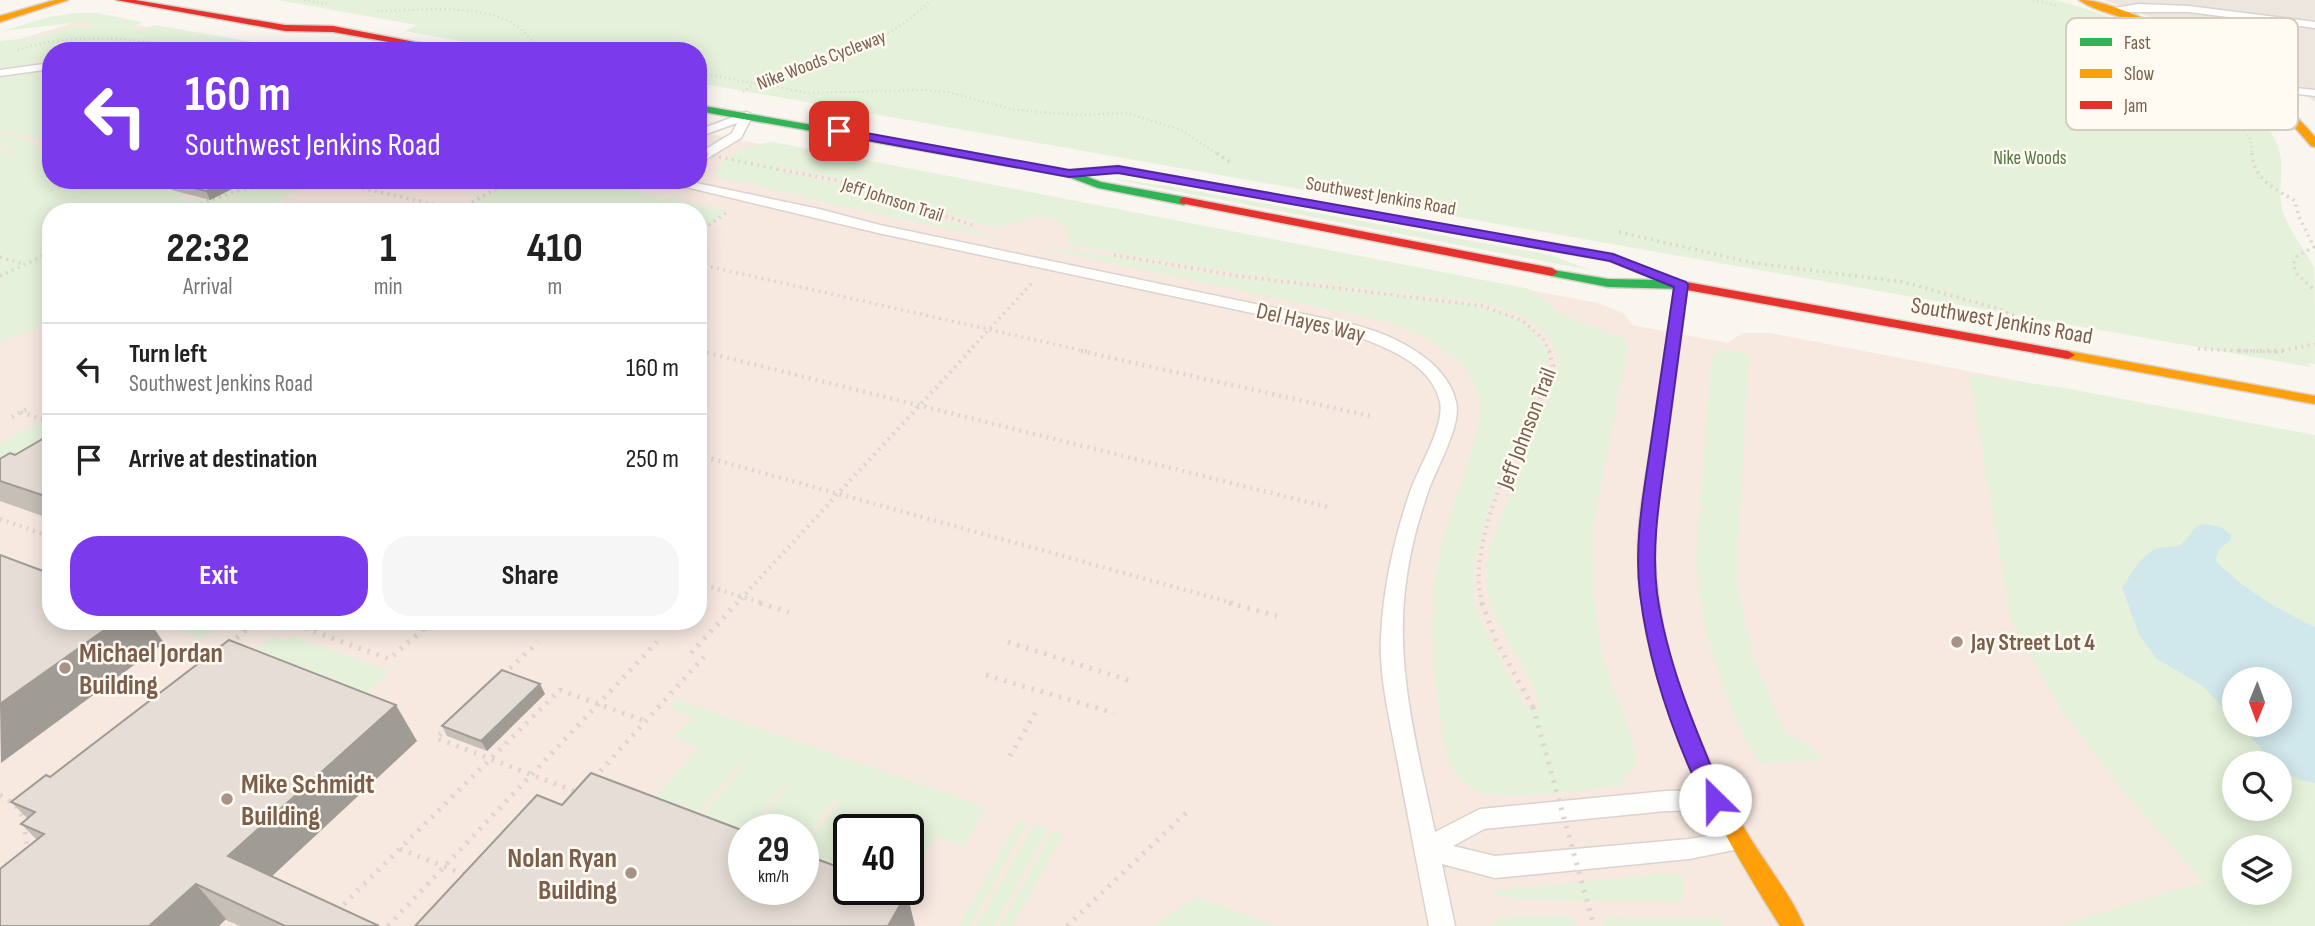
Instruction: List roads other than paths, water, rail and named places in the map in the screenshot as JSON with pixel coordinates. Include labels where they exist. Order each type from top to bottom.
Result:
[{"type":"main road","points":[[0,19],[64,0]]},
{"type":"main road","points":[[120,0],[285,28],[333,29],[406,42]]},
{"type":"main road","points":[[2083,0],[2135,18]]},
{"type":"main road","points":[[285,28],[308,39],[324,42]]},
{"type":"main road","name":"Southwest Jenkins Road","points":[[707,101],[715,108]]},
{"type":"main road","name":"Southwest Jenkins Road","points":[[707,108],[1069,173],[1098,184],[1608,283],[1681,285],[2315,401]]},
{"type":"main road","points":[[2298,122],[2315,144]]},
{"type":"main road","name":"Southwest Jenkins Road","points":[[1069,173],[1118,169],[1613,258],[1681,285]]},
{"type":"main road","points":[[1681,285],[1651,502],[1647,557],[1648,593],[1663,666],[1715,800],[1737,840],[1793,926]]},
{"type":"lane","points":[[2113,9],[2150,1],[2204,6],[2278,18]]},
{"type":"lane","points":[[0,73],[42,67]]},
{"type":"lane","points":[[707,130],[747,114]]},
{"type":"lane","points":[[707,154],[737,135],[747,114]]},
{"type":"lane","name":"Del Hayes Way","points":[[705,189],[1355,330],[1391,344],[1422,362],[1435,374],[1445,390],[1449,406],[1447,422],[1419,492],[1405,542],[1397,575],[1391,640],[1399,712],[1442,926]]},
{"type":"lane","points":[[1425,849],[1480,819],[1666,801],[1715,800]]},
{"type":"lane","points":[[1425,849],[1496,867],[1689,849],[1737,840]]},
{"type":"water","points":[[2200,525],[2221,527],[2231,535],[2231,540],[2218,550],[2216,561],[2238,581],[2288,614],[2315,627],[2315,783],[2292,776],[2292,751],[2264,751],[2250,737],[2292,737],[2292,667],[2222,667],[2222,707],[2203,686],[2156,658],[2140,636],[2122,588],[2147,555],[2159,548],[2182,544],[2194,528]]},
{"type":"place","name":"Jay Street Lot 4","points":[[1957,642]]},
{"type":"place","name":"Michael Jordan Building","points":[[65,668]]},
{"type":"place","name":"Mike Schmidt Building","points":[[227,799]]},
{"type":"place","name":"Nolan Ryan Building","points":[[631,873]]},
{"type":"park label","name":"Nike Woods","points":[[2030,157]]}]
